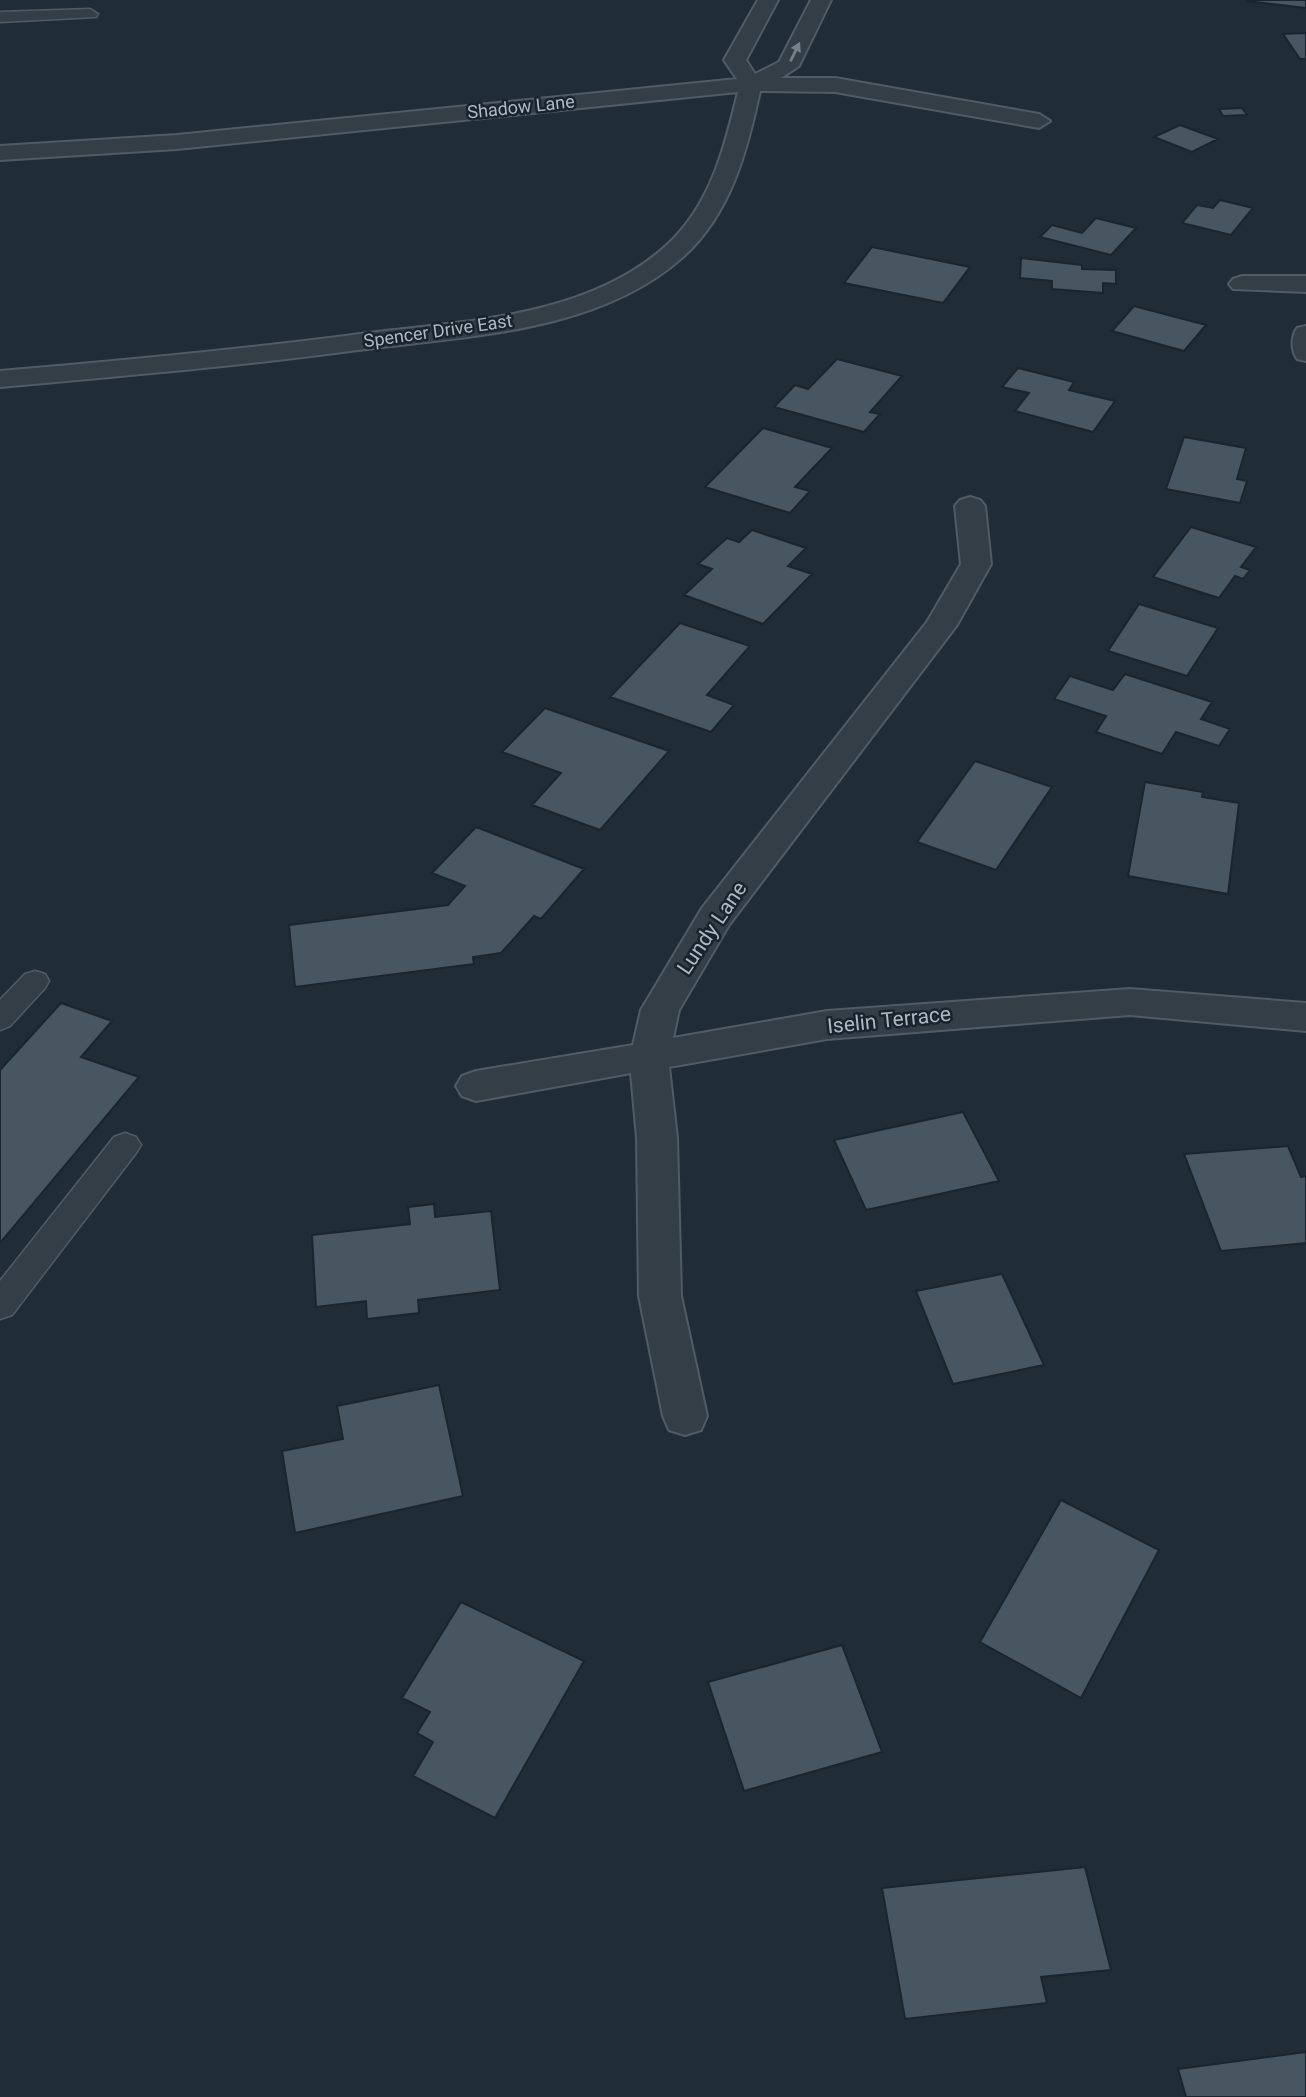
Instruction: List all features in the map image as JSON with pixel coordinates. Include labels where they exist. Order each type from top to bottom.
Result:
[{"type":"street","points":[[768,0],[735,60],[751,84],[788,66],[821,0]]},
{"type":"street","name":"Shadow Lane","points":[[0,153],[177,142],[751,84],[835,85],[1039,121]]},
{"type":"street","name":"Spencer Drive East","points":[[0,379],[235,359],[425,334],[524,319],[590,300],[650,271],[687,239],[715,198],[736,149],[751,84]]},
{"type":"street","points":[[1242,284],[1306,284]]},
{"type":"street","points":[[1306,334],[1306,353]]},
{"type":"street","name":"Lundy Lane","points":[[685,1416],[660,1296],[657,1138],[649,1056],[660,1010],[715,917],[941,625],[976,564],[970,506]]},
{"type":"street","name":"Iselin Terrace","points":[[476,1086],[827,1025],[1026,1008],[1130,1002],[1306,1017]]},
{"type":"lane","points":[[0,17],[90,13]]},
{"type":"lane","points":[[0,1019],[35,981]]},
{"type":"lane","points":[[0,1305],[125,1144]]},
{"type":"building","points":[[1249,0],[1306,0],[1306,8],[1248,1]]},
{"type":"building","points":[[1306,33],[1306,59],[1300,59],[1283,34]]},
{"type":"building","points":[[1242,108],[1247,115],[1223,116],[1219,109]]},
{"type":"building","points":[[1180,125],[1218,139],[1192,152],[1154,137]]},
{"type":"building","points":[[1220,200],[1253,208],[1231,235],[1182,223],[1197,205],[1213,208]]},
{"type":"building","points":[[1096,218],[1136,228],[1111,255],[1040,237],[1052,225],[1082,233]]},
{"type":"building","points":[[872,247],[970,267],[943,303],[844,283]]},
{"type":"building","points":[[1021,258],[1082,265],[1082,269],[1116,270],[1116,284],[1103,283],[1103,293],[1052,289],[1052,281],[1020,278]]},
{"type":"building","points":[[1134,306],[1206,325],[1184,351],[1112,331]]},
{"type":"building","points":[[837,359],[902,376],[870,412],[880,414],[864,432],[774,407],[795,385],[808,389]]},
{"type":"building","points":[[1018,368],[1074,382],[1069,390],[1115,401],[1093,432],[1015,411],[1029,393],[1002,387]]},
{"type":"building","points":[[763,428],[832,448],[795,487],[810,491],[790,513],[705,487]]},
{"type":"building","points":[[1184,437],[1246,448],[1237,479],[1247,481],[1240,503],[1166,489]]},
{"type":"building","points":[[1191,527],[1256,547],[1241,567],[1250,570],[1243,579],[1235,576],[1219,598],[1153,577]]},
{"type":"building","points":[[752,530],[806,548],[788,566],[812,574],[763,624],[684,595],[712,569],[698,564],[727,538],[739,542]]},
{"type":"building","points":[[1139,604],[1218,628],[1187,676],[1108,651]]},
{"type":"building","points":[[680,623],[750,646],[707,695],[734,705],[711,732],[610,697]]},
{"type":"building","points":[[1125,674],[1212,702],[1201,719],[1230,729],[1219,746],[1176,732],[1162,754],[1096,732],[1106,716],[1054,699],[1070,676],[1113,690]]},
{"type":"building","points":[[545,708],[669,751],[600,830],[532,805],[561,773],[502,752]]},
{"type":"building","points":[[975,761],[1052,787],[996,870],[917,842]]},
{"type":"building","points":[[1145,782],[1203,792],[1202,797],[1239,803],[1228,894],[1128,876]]},
{"type":"building","points":[[476,827],[584,869],[541,919],[534,916],[501,953],[473,957],[474,964],[295,987],[289,925],[448,905],[465,886],[432,873]]},
{"type":"building","points":[[61,1003],[112,1021],[81,1057],[139,1077],[0,1243],[0,1070]]},
{"type":"building","points":[[963,1112],[999,1181],[866,1210],[834,1140]]},
{"type":"building","points":[[1288,1146],[1301,1177],[1306,1176],[1306,1243],[1221,1251],[1184,1154]]},
{"type":"building","points":[[434,1204],[435,1217],[491,1211],[500,1290],[418,1300],[419,1313],[367,1319],[366,1301],[316,1307],[312,1235],[410,1224],[408,1207]]},
{"type":"building","points":[[1002,1274],[1044,1365],[953,1384],[916,1291]]},
{"type":"building","points":[[439,1385],[463,1496],[295,1533],[282,1451],[343,1439],[337,1406]]},
{"type":"building","points":[[1061,1500],[1159,1550],[1081,1698],[980,1642]]},
{"type":"building","points":[[461,1602],[584,1661],[495,1818],[413,1776],[433,1742],[417,1733],[430,1712],[402,1698]]},
{"type":"building","points":[[842,1645],[882,1752],[744,1791],[708,1682]]},
{"type":"building","points":[[1085,1867],[1111,1970],[1041,1977],[1047,2003],[905,2019],[882,1888]]},
{"type":"building","points":[[1306,2052],[1306,2097],[1186,2097],[1178,2069]]}]
